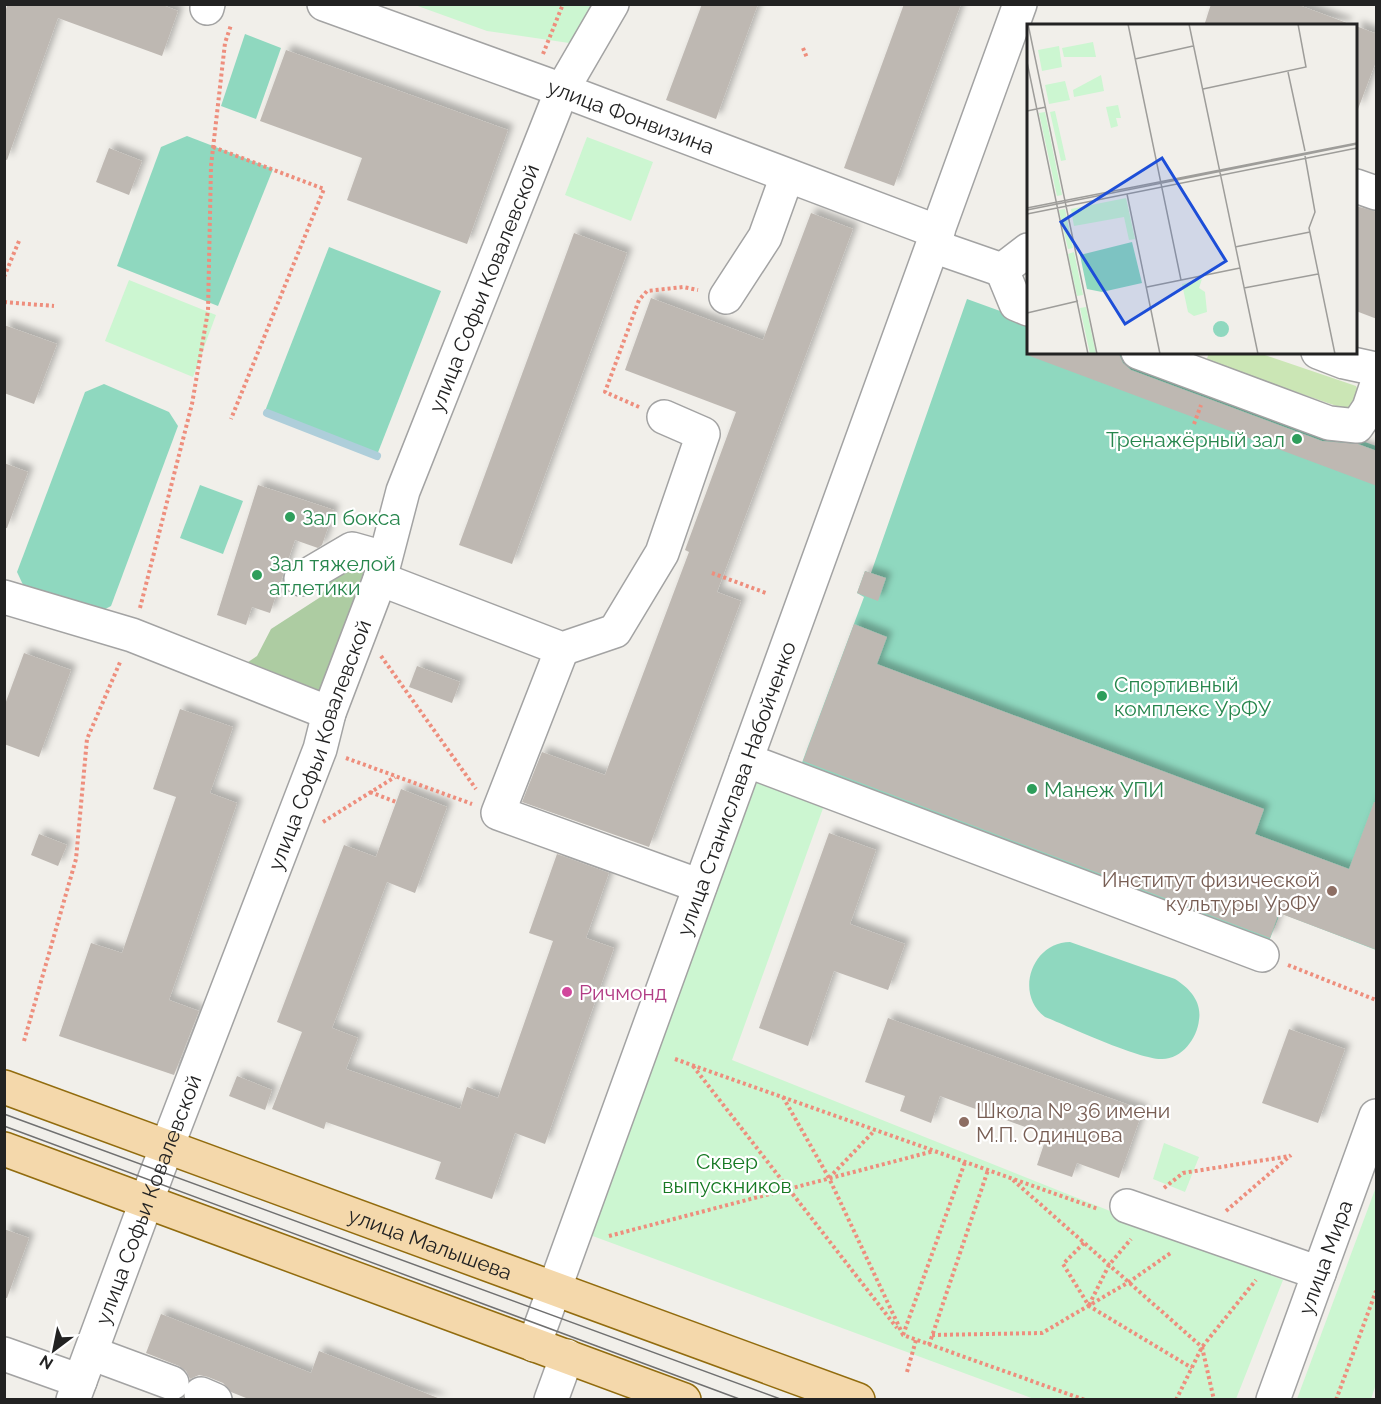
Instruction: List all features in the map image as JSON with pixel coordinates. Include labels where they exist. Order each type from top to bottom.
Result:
[{"type":"main road","name":"улица Малышева","points":[[4,1087],[858,1400]]},
{"type":"main road","points":[[4,1149],[684,1400]]},
{"type":"street","name":"улица Фонвизина","points":[[324,4],[562,90],[787,176],[1002,270]]},
{"type":"street","name":"улица Софьи Ковалевской","points":[[82,1378],[167,1147],[320,748],[329,713],[382,569],[403,491],[562,90],[612,4]]},
{"type":"street","name":"улица Станислава Набойченко","points":[[534,1345],[935,239],[1016,56],[1020,4]]},
{"type":"street","points":[[726,297],[765,237],[787,176]]},
{"type":"street","points":[[1357,186],[1377,193]]},
{"type":"street","points":[[1027,251],[1002,270],[1016,304],[1027,308]]},
{"type":"street","points":[[1143,354],[1329,423],[1358,426],[1369,408],[1377,387]]},
{"type":"street","points":[[1323,354],[1344,362],[1377,369]]},
{"type":"street","points":[[301,579],[352,549],[382,569],[562,649],[615,631],[662,553],[704,434],[664,417]]},
{"type":"street","points":[[4,597],[132,635],[329,713]]},
{"type":"street","points":[[562,649],[494,812],[700,886]]},
{"type":"street","points":[[746,760],[1262,955]]},
{"type":"street","name":"улица Мира","points":[[1273,1400],[1377,1116]]},
{"type":"street","points":[[1133,1216],[1201,1232],[1320,1273]]},
{"type":"street","points":[[4,1354],[82,1378],[196,1392]]},
{"type":"street","points":[[551,1400],[567,1356]]},
{"type":"path","points":[[542,57],[563,4]]},
{"type":"path","points":[[24,1041],[76,859],[87,739],[132,635],[192,404],[208,311],[213,147],[225,43],[216,12]]},
{"type":"path","points":[[803,48],[807,58]]},
{"type":"path","points":[[213,147],[324,189],[231,419]]},
{"type":"path","points":[[4,277],[20,241]]},
{"type":"path","points":[[664,417],[605,392],[639,300],[647,291],[683,287],[726,297]]},
{"type":"path","points":[[4,302],[54,306]]},
{"type":"path","points":[[712,573],[766,593]]},
{"type":"path","points":[[381,655],[494,812]]},
{"type":"path","points":[[320,748],[494,812]]},
{"type":"path","points":[[322,822],[396,777]]},
{"type":"path","points":[[370,792],[396,802]]},
{"type":"path","points":[[1262,955],[1377,1000]]},
{"type":"path","points":[[675,1059],[1125,1219],[1133,1216],[1183,1173],[1291,1155],[1201,1232],[1129,1282],[1042,1333],[932,1335]]},
{"type":"path","points":[[692,1064],[903,1335],[1085,1400]]},
{"type":"path","points":[[782,1097],[828,1179],[903,1335]]},
{"type":"path","points":[[828,1179],[875,1130]]},
{"type":"path","points":[[609,1236],[934,1151]]},
{"type":"path","points":[[903,1335],[965,1162]]},
{"type":"path","points":[[929,1345],[988,1170]]},
{"type":"path","points":[[1010,1178],[1202,1347],[1214,1400]]},
{"type":"path","points":[[1089,1306],[1133,1216]]},
{"type":"path","points":[[1084,1243],[1063,1264],[1089,1306],[1192,1368]]},
{"type":"path","points":[[1176,1400],[1202,1347],[1259,1276],[1248,1272]]},
{"type":"path","points":[[1336,1400],[1377,1291]]},
{"type":"path","points":[[907,1371],[916,1340]]},
{"type":"green space","points":[[415,5],[594,5],[576,44],[487,31]]},
{"type":"green space","points":[[245,34],[281,48],[256,119],[221,106]]},
{"type":"green space","points":[[187,136],[273,169],[218,306],[117,266],[161,147]]},
{"type":"green space","points":[[587,137],[653,162],[631,221],[565,195]]},
{"type":"green space","points":[[329,247],[441,291],[377,455],[265,411]]},
{"type":"green space","points":[[129,280],[216,315],[193,377],[105,341]]},
{"type":"green space","name":"Спортивный комплекс УрФУ","points":[[967,299],[1027,321],[1027,354],[1119,354],[1376,446],[1376,950],[1280,913],[1268,944],[800,768],[864,597],[857,593],[865,571],[871,573]]},
{"type":"green space","points":[[1209,354],[1262,354],[1356,386],[1363,399],[1348,410],[1206,361]]},
{"type":"green space","points":[[104,384],[169,412],[178,426],[111,606],[92,616],[25,589],[17,572],[85,392]]},
{"type":"green space","points":[[200,485],[243,501],[223,554],[180,538]]},
{"type":"green space","points":[[376,565],[326,705],[236,670],[257,656],[271,629],[319,598],[339,569]]},
{"type":"green space","name":"Сквер выпускников","points":[[758,779],[826,800],[732,1060],[1283,1280],[1236,1399],[1034,1399],[590,1235]]},
{"type":"green space","points":[[1070,942],[1175,979],[1185,987],[1196,1001],[1199,1013],[1198,1027],[1187,1047],[1175,1056],[1161,1059],[1150,1058],[1045,1017],[1030,996],[1029,983],[1032,971],[1037,960],[1046,950],[1057,944]]},
{"type":"green space","points":[[1164,1143],[1199,1157],[1185,1192],[1153,1179]]},
{"type":"green space","points":[[1376,1187],[1376,1384],[1371,1399],[1297,1399]]},
{"type":"building","points":[[8,4],[160,4],[178,11],[162,56],[58,18],[7,160],[4,159],[4,14]]},
{"type":"building","points":[[702,4],[758,4],[716,119],[666,100]]},
{"type":"building","points":[[904,4],[961,4],[894,186],[844,168]]},
{"type":"building","points":[[1211,4],[1296,4],[1347,23],[1347,24],[1205,24]]},
{"type":"building","points":[[1357,26],[1377,34],[1377,59],[1358,109]]},
{"type":"building","points":[[286,50],[508,130],[467,244],[347,200],[362,158],[260,121]]},
{"type":"building","points":[[109,148],[142,161],[129,195],[96,182]]},
{"type":"building","points":[[1357,206],[1377,212],[1377,319],[1357,311]]},
{"type":"building","points":[[811,213],[853,229],[717,592],[741,601],[649,847],[522,802],[542,752],[605,775],[689,552],[685,550],[736,412],[625,370],[651,298],[763,340]]},
{"type":"building","points":[[574,233],[627,253],[512,564],[459,545]]},
{"type":"building","points":[[4,325],[57,344],[34,404],[4,393]]},
{"type":"building","points":[[1119,354],[1123,363],[1131,370],[1322,441],[1358,444],[1377,451],[1377,486],[1027,355]]},
{"type":"building","points":[[4,463],[28,472],[7,528],[4,528]]},
{"type":"building","points":[[258,485],[334,510],[322,545],[318,548],[295,540],[270,613],[252,607],[246,625],[217,615]]},
{"type":"building","points":[[865,571],[886,578],[878,601],[857,593]]},
{"type":"building","name":"Манеж УПИ","points":[[854,624],[887,637],[877,664],[1264,809],[1255,834],[1349,869],[1374,802],[1377,802],[1377,950],[1279,913],[1270,938],[803,761]]},
{"type":"building","points":[[24,653],[71,670],[39,757],[4,744],[4,707]]},
{"type":"building","points":[[417,666],[460,682],[452,703],[409,687]]},
{"type":"building","points":[[180,709],[233,727],[210,793],[237,803],[169,1000],[199,1011],[174,1075],[59,1036],[91,943],[122,953],[176,797],[153,789]]},
{"type":"building","points":[[401,789],[447,807],[415,893],[387,882],[332,1028],[358,1038],[346,1069],[460,1109],[467,1087],[498,1098],[553,941],[529,933],[557,854],[609,873],[586,938],[614,948],[545,1144],[515,1133],[492,1199],[435,1179],[441,1162],[326,1122],[324,1129],[272,1109],[302,1032],[277,1022],[344,845],[376,857]]},
{"type":"building","points":[[829,833],[876,850],[850,924],[905,944],[888,990],[834,971],[808,1046],[759,1028]]},
{"type":"building","points":[[39,834],[67,845],[58,866],[31,855]]},
{"type":"building","points":[[888,1018],[1143,1110],[1119,1178],[1077,1163],[1072,1177],[1037,1165],[1047,1135],[940,1096],[931,1123],[900,1111],[905,1096],[865,1082]]},
{"type":"building","points":[[1289,1029],[1345,1049],[1318,1123],[1262,1103]]},
{"type":"building","points":[[237,1076],[272,1090],[265,1110],[229,1096]]},
{"type":"building","points":[[4,1229],[29,1238],[7,1298],[4,1298]]},
{"type":"building","points":[[161,1314],[311,1373],[319,1351],[443,1400],[251,1400],[231,1392],[223,1383],[208,1377],[199,1375],[190,1379],[186,1371],[179,1366],[146,1353]]},
{"type":"waterway","points":[[267,413],[377,456]]},
{"type":"tram line","points":[[4,1114],[783,1400]]},
{"type":"tram line","points":[[4,1126],[742,1400]]},
{"type":"place","name":"Тренажёрный зал","points":[[1297,439]]},
{"type":"place","name":"Зал бокса","points":[[290,517]]},
{"type":"place","name":"Зал тяжелой атлетики","points":[[257,575]]},
{"type":"place","name":"Спортивный комплекс УрФУ","points":[[1102,696]]},
{"type":"place","name":"Манеж УПИ","points":[[1032,789]]},
{"type":"place","name":"Институт физической культуры УрФУ","points":[[1332,891]]},
{"type":"place","name":"Ричмонд","points":[[567,992]]},
{"type":"place","name":"Школа № 36 имени М.П. Одинцова","points":[[964,1122]]}]
